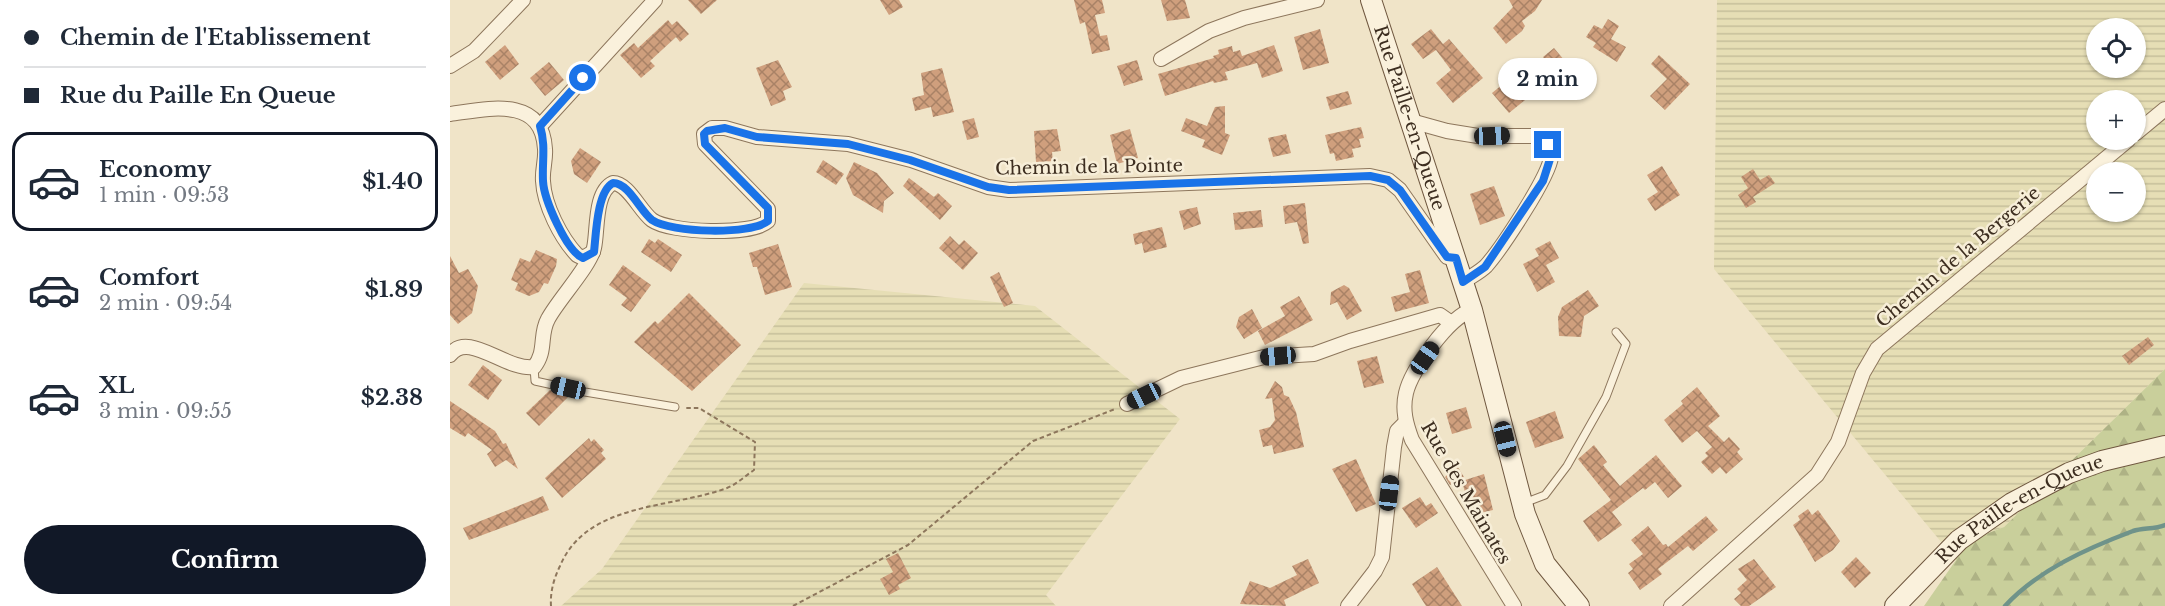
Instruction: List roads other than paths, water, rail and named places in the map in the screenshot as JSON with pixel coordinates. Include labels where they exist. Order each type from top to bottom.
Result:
[{"type":"main road","name":"Rue Paille-en-Queue","points":[[1371,0],[1472,310],[1522,504],[1545,564],[1579,606]]},
{"type":"main road","name":"Rue Paille-en-Queue","points":[[1895,606],[1959,540],[2012,503],[2068,473],[2102,461],[2165,446]]},
{"type":"street","points":[[450,66],[474,51],[523,0]]},
{"type":"street","points":[[540,126],[656,0]]},
{"type":"street","points":[[1161,59],[1209,31],[1244,18],[1317,0]]},
{"type":"street","points":[[450,114],[510,108],[528,114],[540,126],[545,148],[543,180],[551,210],[577,255],[583,258],[594,252]]},
{"type":"street","points":[[2146,125],[2165,109]]},
{"type":"street","points":[[1411,121],[1447,131],[1478,136],[1536,136],[1543,139],[1551,150],[1550,162],[1543,181],[1492,258],[1485,267],[1463,282]]},
{"type":"street","name":"Chemin de la Pointe","points":[[534,367],[544,349],[546,323],[594,252],[600,204],[605,189],[613,183],[622,186],[652,220],[669,228],[742,230],[759,227],[768,221],[768,208],[705,144],[704,134],[707,131],[725,128],[757,137],[848,144],[910,160],[988,187],[1009,190],[1370,176],[1388,180],[1400,190],[1447,257],[1456,258]]},
{"type":"street","name":"Chemin de la Bergerie","points":[[1671,606],[1817,476],[1838,442],[1863,373],[1877,349],[2116,150]]},
{"type":"street","name":"Rue des Mainates","points":[[1472,310],[1450,322],[1413,376],[1406,391],[1405,423],[1412,440],[1514,606]]},
{"type":"street","points":[[1126,404],[1180,378],[1264,357],[1314,354],[1440,315],[1450,322]]},
{"type":"street","points":[[450,355],[460,347],[478,348],[510,365],[523,368],[534,367]]},
{"type":"street","points":[[1348,606],[1375,571],[1382,557],[1394,447],[1397,431],[1405,423]]},
{"type":"lane","points":[[1522,504],[1545,495],[1567,466],[1606,397],[1626,344],[1616,332]]},
{"type":"lane","points":[[534,367],[535,381],[675,407]]},
{"type":"waterway","points":[[2005,606],[2033,581],[2065,561],[2133,531],[2165,525]]}]
